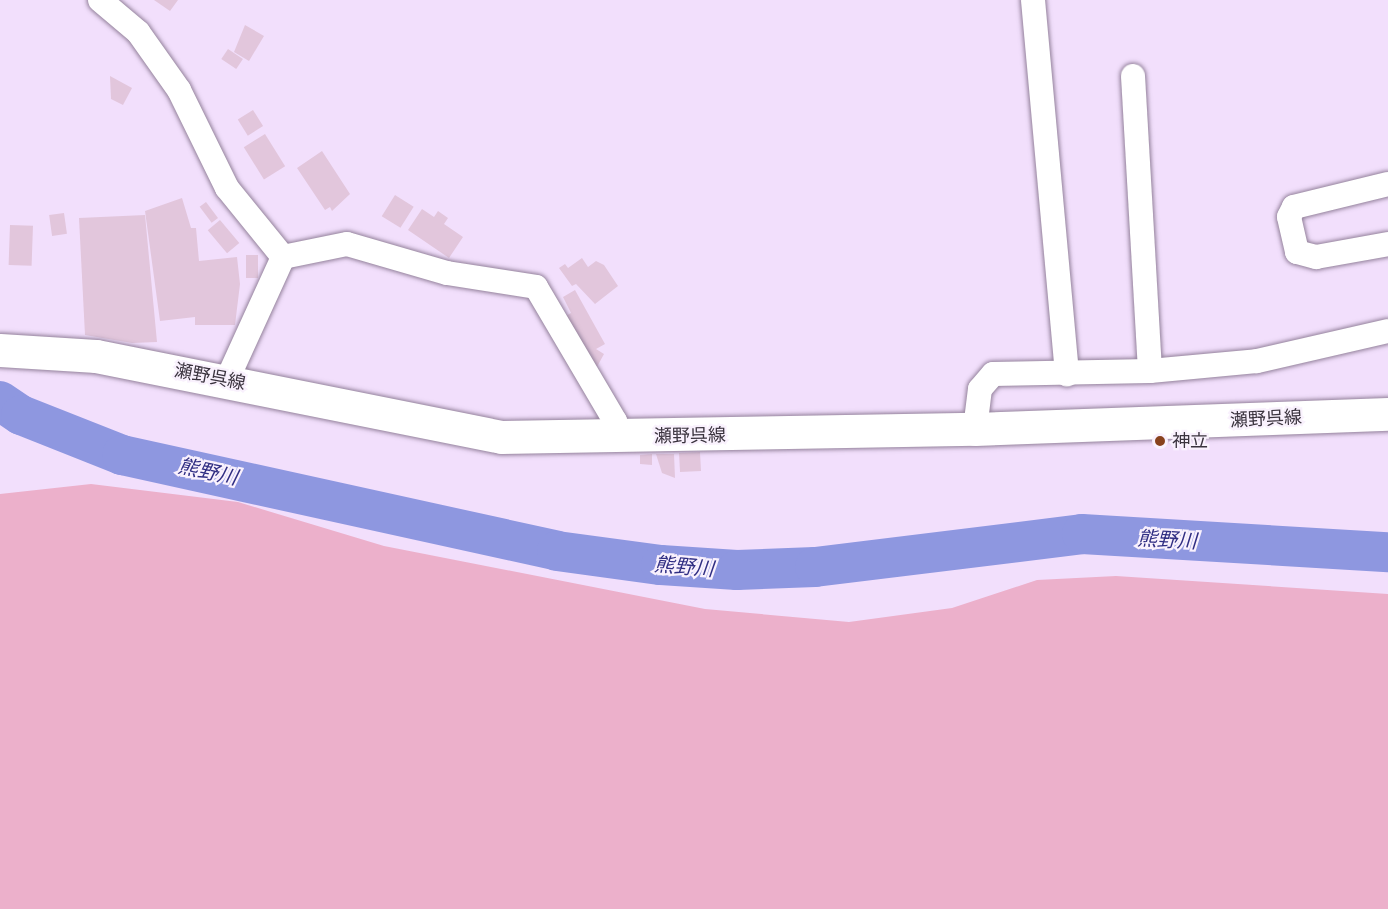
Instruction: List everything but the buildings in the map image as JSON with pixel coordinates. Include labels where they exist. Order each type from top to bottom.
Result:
[{"type":"main road","name":"瀬野呉線","points":[[0,350],[96,356],[226,380],[384,417],[501,437],[614,438],[975,429],[1388,414]]},
{"type":"street","points":[[100,0],[138,32],[179,90],[227,188],[283,257]]},
{"type":"street","points":[[1033,0],[1067,374]]},
{"type":"street","points":[[1133,76],[1150,371]]},
{"type":"street","points":[[1388,184],[1294,207],[1289,217],[1297,252],[1316,257],[1388,244]]},
{"type":"street","points":[[283,257],[347,244],[447,273],[536,287],[615,421],[614,438]]},
{"type":"street","points":[[226,380],[283,257]]},
{"type":"street","points":[[975,429],[980,389],[993,374],[1150,371],[1257,361],[1388,331]]},
{"type":"shaded area","points":[[91,484],[238,502],[384,546],[705,609],[849,622],[952,608],[1037,580],[1116,576],[1388,594],[1388,909],[0,909],[0,494]]},
{"type":"waterway","name":"熊野川","points":[[0,401],[21,415],[122,455],[557,551],[661,565],[737,570],[815,567],[1082,534],[1388,552]]},
{"type":"place","name":"神立","points":[[1160,441]]}]
